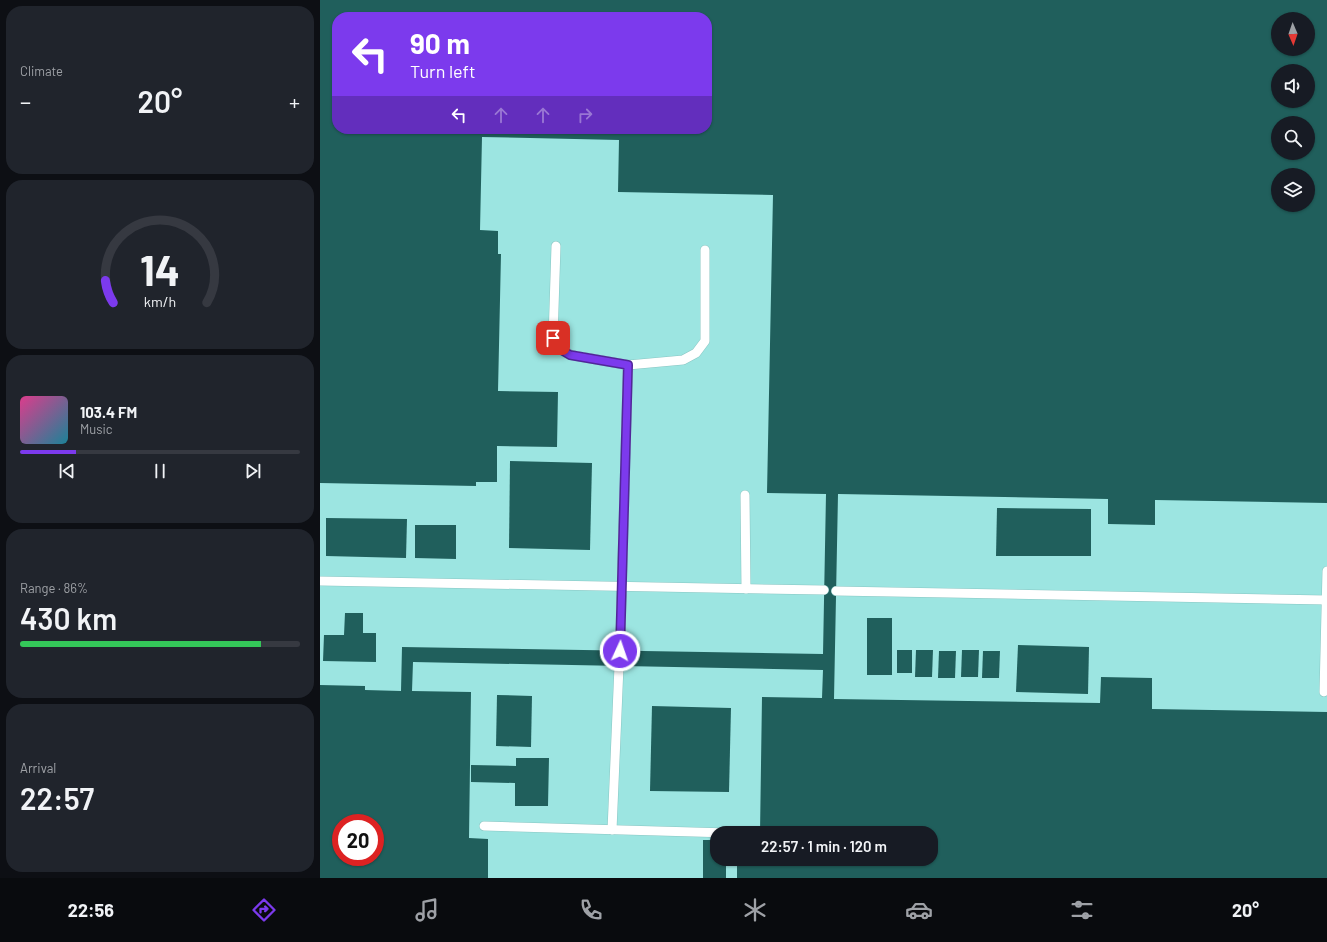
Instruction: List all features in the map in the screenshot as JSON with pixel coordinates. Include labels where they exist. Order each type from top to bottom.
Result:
[{"type":"lane","points":[[556,246],[553,338],[560,349],[570,355],[628,365],[683,360],[696,353],[705,341],[706,250]]},
{"type":"lane","points":[[620,651],[628,365]]},
{"type":"lane","points":[[745,495],[746,589]]},
{"type":"lane","points":[[1324,692],[1327,571]]},
{"type":"lane","points":[[320,581],[824,590]]},
{"type":"lane","points":[[836,590],[1327,600]]},
{"type":"lane","points":[[612,830],[619,666]]},
{"type":"lane","points":[[484,826],[710,833]]},
{"type":"shaded area","points":[[320,0],[1327,0],[1327,878],[320,878]]},
{"type":"building","points":[[320,0],[1327,0],[1327,503],[1155,500],[1155,525],[1108,524],[1108,499],[838,494],[834,699],[1100,703],[1101,677],[1152,678],[1152,709],[1327,712],[1327,878],[737,878],[737,866],[938,866],[938,826],[760,826],[762,697],[822,698],[823,670],[413,662],[412,691],[471,692],[469,838],[488,839],[488,878],[320,878],[320,685],[365,686],[365,690],[401,691],[402,647],[823,654],[826,494],[767,493],[773,195],[618,192],[619,140],[482,137],[480,230],[498,231],[498,254],[501,254],[498,391],[558,392],[557,447],[497,446],[497,482],[476,482],[476,486],[320,483]]},
{"type":"building","points":[[510,461],[592,463],[590,550],[509,548]]},
{"type":"building","points":[[997,508],[1091,509],[1091,556],[996,556]]},
{"type":"building","points":[[326,518],[407,519],[406,558],[326,556]]},
{"type":"building","points":[[415,525],[456,525],[456,559],[415,558]]},
{"type":"building","points":[[345,613],[363,613],[363,633],[376,633],[376,662],[323,661],[324,635],[344,635]]},
{"type":"building","points":[[867,618],[892,618],[892,675],[867,675]]},
{"type":"building","points":[[1018,645],[1089,647],[1088,694],[1016,692]]},
{"type":"building","points":[[897,650],[912,650],[912,673],[897,673]]},
{"type":"building","points":[[916,650],[933,650],[932,677],[915,677]]},
{"type":"building","points":[[962,650],[979,650],[978,677],[961,677]]},
{"type":"building","points":[[939,651],[956,651],[955,678],[938,678]]},
{"type":"building","points":[[983,651],[1000,651],[999,678],[982,678]]},
{"type":"building","points":[[497,695],[532,696],[531,747],[496,746]]},
{"type":"building","points":[[652,706],[731,708],[729,792],[650,791]]},
{"type":"building","points":[[516,758],[549,758],[548,806],[515,806],[515,783],[471,782],[471,765],[516,766]]},
{"type":"building","points":[[703,840],[710,840],[710,866],[726,866],[726,878],[703,878]]},
{"type":"route","points":[[553,338],[560,349],[570,355],[628,365],[620,651]]}]
